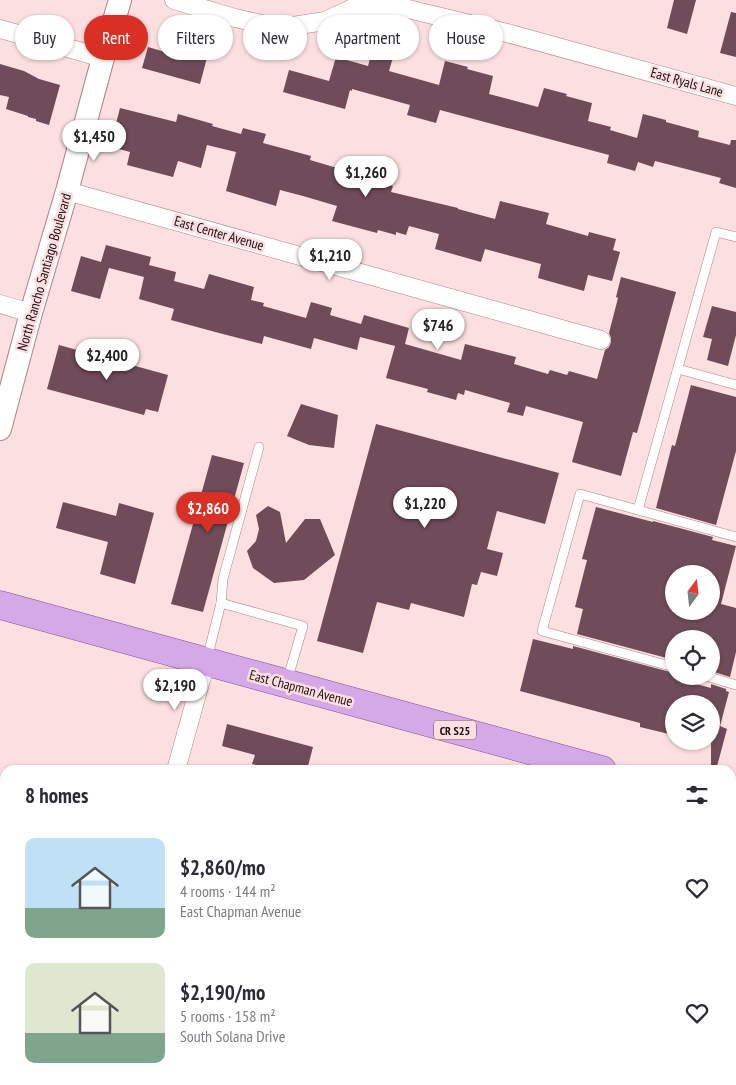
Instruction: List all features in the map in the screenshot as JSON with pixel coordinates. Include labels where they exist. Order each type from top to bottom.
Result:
[{"type":"main road","name":"East Chapman Avenue","points":[[0,605],[584,765]]},
{"type":"street","name":"North Rancho Santiago Boulevard","points":[[116,15],[120,0]]},
{"type":"street","name":"East Ryals Lane","points":[[174,0],[235,18],[280,28],[325,22],[356,6],[400,7],[736,96]]},
{"type":"street","points":[[0,29],[84,53]]},
{"type":"street","name":"North Rancho Santiago Boulevard","points":[[0,429],[102,60]]},
{"type":"street","name":"East Center Avenue","points":[[67,191],[601,340]]},
{"type":"street","points":[[0,304],[31,313]]},
{"type":"street","points":[[177,765],[206,662]]},
{"type":"lane","points":[[638,510],[716,232],[736,237]]},
{"type":"lane","points":[[678,369],[736,385]]},
{"type":"lane","points":[[206,662],[221,603],[224,579],[259,446]]},
{"type":"lane","points":[[665,665],[542,631],[580,494],[736,537]]},
{"type":"lane","points":[[221,603],[303,626],[287,684]]},
{"type":"lane","points":[[720,680],[736,684]]},
{"type":"building","points":[[674,0],[696,0],[687,34],[667,28]]},
{"type":"building","points":[[731,12],[736,13],[736,57],[720,53]]},
{"type":"building","points":[[148,47],[158,50],[158,60],[206,60],[200,84],[142,68],[144,60],[148,60]]},
{"type":"building","points":[[335,60],[347,60],[368,66],[370,60],[392,60],[389,71],[439,85],[445,61],[493,76],[489,94],[538,107],[544,88],[592,103],[588,121],[611,127],[610,130],[637,138],[643,114],[699,131],[698,137],[730,145],[731,140],[736,140],[736,188],[719,183],[721,178],[655,161],[653,167],[638,162],[635,171],[607,163],[609,155],[440,110],[436,123],[407,115],[410,105],[352,89],[352,91],[350,90],[345,109],[283,92],[289,70],[329,81]]},
{"type":"building","points":[[0,64],[60,85],[49,125],[6,109],[9,97],[0,95]]},
{"type":"building","points":[[120,108],[176,122],[178,114],[241,134],[243,128],[266,134],[263,143],[311,156],[310,160],[393,186],[391,192],[495,219],[500,201],[549,213],[546,224],[588,236],[589,232],[616,239],[613,250],[620,252],[612,281],[588,275],[584,291],[538,278],[541,264],[485,249],[481,262],[435,249],[439,234],[409,226],[406,235],[396,232],[396,235],[378,230],[377,233],[332,221],[337,206],[303,196],[280,190],[276,206],[226,191],[236,152],[207,145],[201,168],[178,161],[173,177],[127,165],[130,152],[119,149],[120,146],[111,143]]},
{"type":"building","points":[[106,245],[151,257],[149,265],[176,272],[174,281],[204,289],[209,274],[254,287],[251,300],[264,303],[263,306],[306,318],[311,302],[332,308],[330,315],[361,324],[364,315],[409,328],[405,344],[461,360],[465,344],[516,357],[514,364],[548,374],[550,370],[567,375],[569,371],[597,379],[605,350],[611,342],[609,333],[621,277],[676,292],[637,433],[633,432],[621,476],[572,462],[583,422],[526,406],[523,416],[507,412],[510,403],[465,390],[464,395],[458,393],[456,400],[427,392],[428,389],[386,378],[395,346],[360,337],[357,350],[314,338],[311,349],[264,336],[262,344],[171,320],[174,309],[139,299],[144,277],[109,268],[100,299],[71,291],[81,256],[101,262]]},
{"type":"building","points":[[712,306],[736,312],[736,335],[728,366],[707,360],[712,339],[703,337]]},
{"type":"building","points":[[59,345],[168,375],[158,412],[146,409],[144,415],[47,389]]},
{"type":"building","points":[[691,385],[736,397],[736,451],[716,525],[656,508],[672,445],[675,446]]},
{"type":"building","points":[[301,404],[338,415],[334,448],[309,445],[287,436]]},
{"type":"building","points":[[376,424],[559,473],[545,524],[497,511],[487,549],[503,553],[497,576],[481,572],[477,585],[472,584],[464,617],[411,603],[409,610],[377,602],[363,653],[317,641]]},
{"type":"building","points":[[212,455],[244,463],[203,612],[171,604]]},
{"type":"building","points":[[63,502],[116,516],[119,503],[154,513],[135,584],[100,574],[108,542],[56,528]]},
{"type":"building","points":[[268,506],[280,512],[286,543],[305,519],[320,519],[335,555],[304,580],[274,583],[253,568],[247,551],[256,541],[259,529],[256,515]]},
{"type":"building","points":[[596,507],[713,537],[712,540],[736,546],[721,604],[736,608],[736,652],[730,677],[720,674],[720,630],[665,630],[665,658],[577,634],[583,609],[575,607],[587,560],[582,559]]},
{"type":"building","points":[[533,639],[573,649],[573,646],[665,671],[665,685],[700,685],[711,688],[711,685],[714,685],[729,692],[720,726],[720,695],[665,695],[665,733],[640,727],[640,723],[520,691]]},
{"type":"building","points":[[227,724],[313,747],[308,765],[256,765],[252,764],[255,755],[222,746]]},
{"type":"building","points":[[720,726],[727,729],[717,765],[711,765],[711,750],[720,750]]}]
